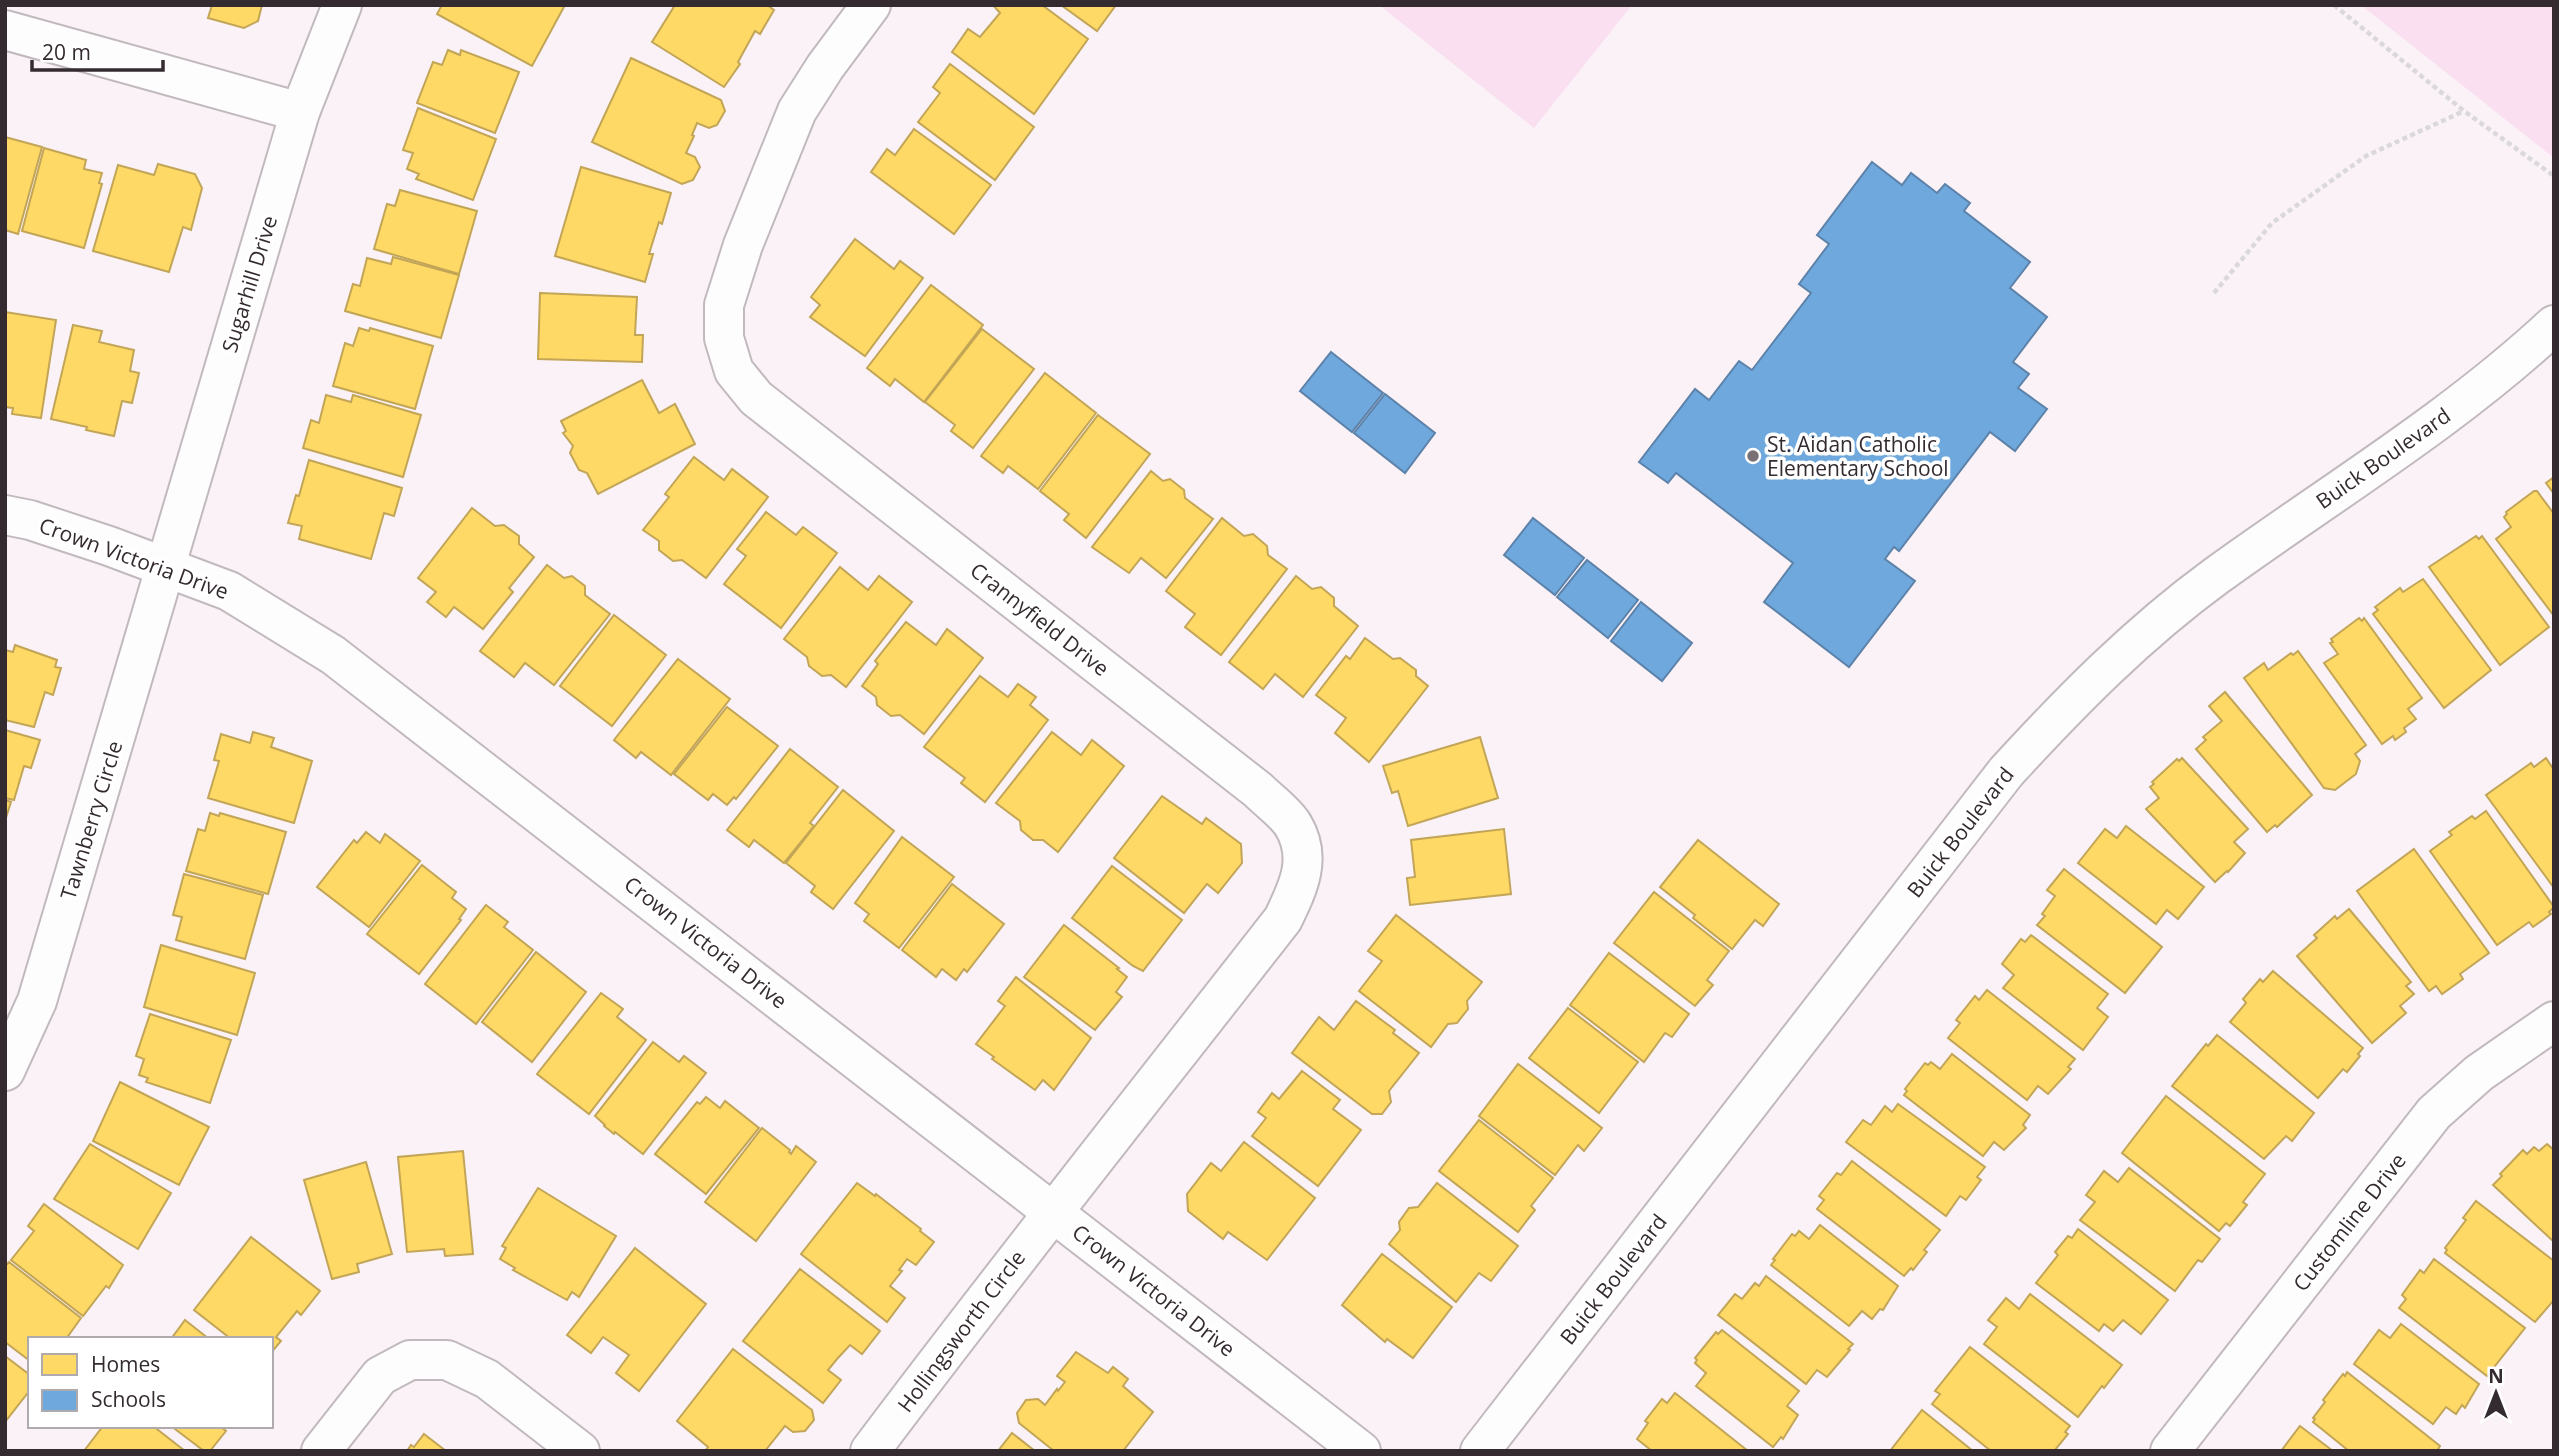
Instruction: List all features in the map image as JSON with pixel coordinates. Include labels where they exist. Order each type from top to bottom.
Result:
[{"type":"street","name":"Sugarhill Drive","points":[[165,565],[300,112],[342,5]]},
{"type":"street","name":"Crannyfield Drive","points":[[872,5],[825,67],[797,111],[743,245],[724,305],[724,338],[734,371],[756,398],[1258,790],[1293,825],[1304,856],[1296,890],[1283,919],[1054,1212]]},
{"type":"street","points":[[5,30],[300,112]]},
{"type":"street","name":"Buick Boulevard","points":[[1480,1451],[2006,772],[2067,705],[2126,650],[2214,578],[2444,416],[2554,325]]},
{"type":"street","name":"Crown Victoria Drive","points":[[5,515],[30,520],[165,565],[229,591],[333,655],[1361,1451]]},
{"type":"street","name":"Tawnberry Circle","points":[[5,1071],[37,1001],[165,565]]},
{"type":"street","name":"Customline Drive","points":[[2170,1451],[2434,1113],[2479,1073],[2554,1021]]},
{"type":"street","name":"Hollingsworth Circle","points":[[870,1451],[1004,1273],[1054,1212]]},
{"type":"street","points":[[321,1451],[380,1376],[410,1360],[447,1360],[488,1378],[580,1451]]},
{"type":"path","points":[[2334,5],[2464,111],[2554,176]]},
{"type":"path","points":[[2214,293],[2272,223],[2366,156],[2464,111]]},
{"type":"shaded area","points":[[1379,5],[1632,5],[1534,128]]},
{"type":"shaded area","points":[[2361,5],[2554,5],[2554,158]]},
{"type":"building: Homes","points":[[212,5],[262,5],[258,21],[244,28],[208,18]]},
{"type":"building: Homes","points":[[442,5],[565,5],[532,66],[437,14]]},
{"type":"building: Homes","points":[[675,5],[767,5],[774,10],[760,34],[755,31],[738,62],[740,64],[724,87],[652,42]]},
{"type":"building: Homes","points":[[993,5],[1042,5],[1088,39],[1034,114],[952,52],[968,29],[980,37],[1000,13]]},
{"type":"building: Homes","points":[[1061,5],[1116,5],[1097,31]]},
{"type":"building: Homes","points":[[448,50],[460,55],[461,50],[519,72],[495,133],[417,103],[433,62],[442,65]]},
{"type":"building: Homes","points":[[631,58],[721,100],[725,111],[717,125],[709,128],[697,123],[692,135],[694,136],[686,153],[695,157],[700,167],[693,180],[682,184],[592,142]]},
{"type":"building: Homes","points":[[950,64],[1034,127],[995,180],[918,122],[940,93],[933,87]]},
{"type":"building: Homes","points":[[418,108],[496,139],[473,200],[416,179],[419,174],[407,169],[413,153],[403,150]]},
{"type":"building: Homes","points":[[914,129],[991,185],[954,234],[871,172],[887,149],[895,155]]},
{"type":"building: Homes","points":[[5,137],[42,147],[18,234],[5,230]]},
{"type":"building: Homes","points":[[44,148],[86,160],[84,169],[102,173],[99,183],[102,184],[84,248],[22,231]]},
{"type":"building: Homes","points":[[158,164],[195,174],[202,188],[191,230],[183,227],[169,272],[93,251],[118,165],[154,175]]},
{"type":"building: Homes","points":[[581,167],[671,193],[649,254],[653,254],[645,282],[555,256]]},
{"type":"building: Homes","points":[[400,190],[477,211],[459,274],[374,249],[387,204],[395,206]]},
{"type":"building: Homes","points":[[855,239],[894,269],[900,261],[923,278],[865,356],[810,317],[820,305],[811,297]]},
{"type":"building: Homes","points":[[393,257],[459,275],[441,338],[345,311],[353,284],[360,286],[367,258],[391,264]]},
{"type":"building: Homes","points":[[931,285],[983,325],[924,402],[895,379],[890,386],[867,368]]},
{"type":"building: Homes","points":[[540,293],[637,297],[635,335],[643,335],[642,362],[538,359]]},
{"type":"building: Homes","points":[[5,312],[56,320],[41,418],[12,414],[13,408],[5,407]]},
{"type":"building: Homes","points":[[73,325],[102,331],[99,342],[134,350],[130,371],[139,373],[132,403],[122,401],[114,436],[51,419]]},
{"type":"building: Homes","points":[[359,328],[369,331],[370,328],[433,346],[415,409],[333,386],[345,343],[353,346]]},
{"type":"building: Homes","points":[[982,329],[1034,369],[973,448],[951,431],[955,425],[925,402]]},
{"type":"building: Homes","points":[[1045,373],[1096,413],[1038,489],[1008,466],[1003,473],[981,456]]},
{"type":"building: Homes","points":[[642,380],[659,413],[675,404],[695,444],[598,494],[587,473],[579,470],[570,453],[573,446],[563,433],[566,431],[561,421]]},
{"type":"building: Homes","points":[[326,395],[351,402],[353,395],[421,415],[403,477],[303,448],[311,420],[319,423]]},
{"type":"building: Homes","points":[[1098,415],[1150,454],[1086,538],[1064,520],[1069,514],[1040,491]]},
{"type":"building: Homes","points":[[694,457],[724,480],[732,469],[768,497],[706,578],[682,560],[673,561],[659,550],[659,541],[643,530],[669,497],[665,494]]},
{"type":"building: Homes","points":[[309,460],[402,488],[394,516],[384,513],[371,559],[299,539],[302,526],[288,523]]},
{"type":"building: Homes","points":[[1151,471],[1163,481],[1170,479],[1184,490],[1185,498],[1213,519],[1166,578],[1141,558],[1129,573],[1092,547]]},
{"type":"building: Homes","points":[[2554,477],[2554,494],[2546,483]]},
{"type":"building: Homes","points":[[2537,491],[2554,514],[2554,616],[2496,539],[2511,527],[2504,517],[2506,512]]},
{"type":"building: Homes","points":[[472,508],[495,526],[504,525],[519,536],[519,544],[534,557],[509,588],[513,592],[483,629],[454,607],[446,617],[427,602],[436,592],[418,578]]},
{"type":"building: Homes","points":[[766,512],[796,535],[803,527],[837,553],[781,628],[724,584],[746,556],[737,549]]},
{"type":"building: Homes","points":[[1222,518],[1244,536],[1253,534],[1267,546],[1268,555],[1287,569],[1221,655],[1185,627],[1195,614],[1166,591]]},
{"type":"building: Homes","points":[[2476,536],[2479,539],[2482,536],[2549,627],[2500,665],[2429,567]]},
{"type":"building: Homes","points":[[547,565],[564,578],[572,576],[585,586],[585,595],[610,614],[554,685],[525,663],[514,677],[480,651]]},
{"type":"building: Homes","points":[[840,567],[868,590],[879,576],[912,602],[846,687],[831,675],[822,676],[809,666],[807,657],[784,639]]},
{"type":"building: Homes","points":[[1296,576],[1312,589],[1321,587],[1334,598],[1334,606],[1358,626],[1303,697],[1275,674],[1263,689],[1229,662]]},
{"type":"building: Homes","points":[[2423,579],[2491,670],[2444,708],[2373,614],[2378,610],[2375,607],[2400,588],[2403,592]]},
{"type":"building: Homes","points":[[614,615],[666,655],[612,726],[560,686]]},
{"type":"building: Homes","points":[[2359,618],[2362,621],[2364,618],[2422,698],[2408,709],[2416,719],[2404,728],[2406,732],[2395,740],[2393,736],[2382,744],[2324,663],[2338,654],[2330,643],[2333,642],[2331,639]]},
{"type":"building: Homes","points":[[906,622],[936,645],[947,629],[983,658],[924,734],[900,715],[891,716],[877,705],[876,697],[862,686],[878,664],[875,661]]},
{"type":"building: Homes","points":[[1365,638],[1393,659],[1400,658],[1416,670],[1416,676],[1428,686],[1369,762],[1335,733],[1346,718],[1316,695],[1346,656],[1350,659]]},
{"type":"building: Homes","points":[[15,645],[57,660],[55,667],[61,668],[53,695],[45,692],[34,727],[5,720],[5,650],[13,652]]},
{"type":"building: Homes","points":[[2298,651],[2366,745],[2355,754],[2360,761],[2356,774],[2335,790],[2324,788],[2244,678],[2264,663],[2268,670]]},
{"type":"building: Homes","points":[[678,659],[730,699],[671,775],[641,752],[636,758],[614,740]]},
{"type":"building: Homes","points":[[980,676],[1008,697],[1018,684],[1036,697],[1030,705],[1048,720],[985,802],[961,783],[965,778],[924,747]]},
{"type":"building: Homes","points":[[2225,692],[2312,795],[2277,827],[2275,825],[2267,832],[2196,749],[2206,740],[2203,737],[2222,721],[2209,706]]},
{"type":"building: Homes","points":[[727,707],[778,746],[736,799],[734,797],[727,805],[713,794],[708,800],[674,774]]},
{"type":"building: Homes","points":[[5,730],[40,740],[31,768],[24,766],[14,800],[5,798]]},
{"type":"building: Homes","points":[[253,732],[274,738],[271,747],[312,761],[294,823],[208,798],[219,761],[214,760],[221,734],[250,743]]},
{"type":"building: Homes","points":[[1052,732],[1081,755],[1092,740],[1124,766],[1058,852],[1043,840],[1033,840],[1021,830],[1020,821],[996,803]]},
{"type":"building: Homes","points":[[1480,737],[1498,798],[1408,826],[1398,791],[1392,793],[1383,766]]},
{"type":"building: Homes","points":[[790,749],[838,787],[810,823],[814,826],[784,863],[754,840],[749,847],[727,830]]},
{"type":"building: Homes","points":[[2182,758],[2248,829],[2234,842],[2245,853],[2215,882],[2146,809],[2159,798],[2150,787],[2154,784],[2152,782],[2177,759],[2179,761]]},
{"type":"building: Homes","points":[[2546,758],[2554,770],[2554,888],[2486,795],[2531,763],[2534,767]]},
{"type":"building: Homes","points":[[843,790],[894,831],[833,909],[811,892],[815,886],[786,863]]},
{"type":"building: Homes","points":[[1162,796],[1202,824],[1206,818],[1241,844],[1242,863],[1218,893],[1207,884],[1184,913],[1114,858]]},
{"type":"building: Homes","points":[[5,800],[11,802],[5,821]]},
{"type":"building: Homes","points":[[2486,811],[2554,907],[2549,912],[2551,914],[2533,927],[2529,922],[2497,945],[2430,851],[2452,835],[2449,832],[2472,816],[2475,819]]},
{"type":"building: Homes","points":[[210,813],[219,816],[220,813],[286,832],[268,894],[186,871],[198,829],[205,831]]},
{"type":"building: Homes","points":[[2126,826],[2204,887],[2178,919],[2167,910],[2156,924],[2078,863],[2105,829],[2117,838]]},
{"type":"building: Homes","points":[[1504,829],[1511,894],[1410,905],[1407,878],[1415,877],[1411,840]]},
{"type":"building: Homes","points":[[366,832],[380,843],[385,834],[420,861],[369,927],[317,887],[354,840],[357,843]]},
{"type":"building: Homes","points":[[902,837],[954,877],[899,948],[864,921],[869,914],[855,903]]},
{"type":"building: Homes","points":[[1698,840],[1779,904],[1763,926],[1755,920],[1732,949],[1660,887]]},
{"type":"building: Homes","points":[[2414,849],[2489,953],[2460,974],[2463,979],[2442,994],[2436,986],[2429,991],[2357,891]]},
{"type":"building: Homes","points":[[422,865],[456,892],[452,898],[466,909],[459,919],[461,920],[419,974],[367,934]]},
{"type":"building: Homes","points":[[1112,866],[1182,920],[1143,971],[1072,918]]},
{"type":"building: Homes","points":[[2064,869],[2162,947],[2125,993],[2037,925],[2055,896],[2047,890]]},
{"type":"building: Homes","points":[[184,874],[263,895],[245,959],[176,940],[182,917],[173,915]]},
{"type":"building: Homes","points":[[952,884],[1004,924],[967,972],[964,969],[956,980],[942,969],[936,977],[902,950]]},
{"type":"building: Homes","points":[[1654,892],[1729,951],[1707,980],[1713,985],[1695,1006],[1614,943]]},
{"type":"building: Homes","points":[[486,905],[508,922],[504,927],[533,950],[476,1024],[425,984]]},
{"type":"building: Homes","points":[[2349,909],[2411,982],[2406,986],[2414,994],[2400,1006],[2406,1013],[2372,1043],[2297,956],[2317,938],[2314,935],[2335,916],[2337,919]]},
{"type":"building: Homes","points":[[1396,915],[1482,982],[1467,1001],[1468,1009],[1457,1023],[1448,1024],[1431,1047],[1359,991],[1382,961],[1368,951]]},
{"type":"building: Homes","points":[[1064,925],[1127,977],[1116,992],[1122,997],[1095,1030],[1024,977]]},
{"type":"building: Homes","points":[[2031,935],[2108,994],[2097,1008],[2108,1017],[2083,1050],[2003,988],[2014,975],[2002,964],[2021,939],[2025,942]]},
{"type":"building: Homes","points":[[161,945],[255,973],[237,1035],[144,1007]]},
{"type":"building: Homes","points":[[536,952],[586,992],[532,1062],[482,1022]]},
{"type":"building: Homes","points":[[1609,953],[1689,1014],[1672,1037],[1665,1033],[1644,1062],[1570,1005]]},
{"type":"building: Homes","points":[[2273,971],[2363,1048],[2347,1072],[2343,1069],[2318,1098],[2230,1022],[2246,1003],[2243,999],[2260,979],[2263,982]]},
{"type":"building: Homes","points":[[1016,977],[1091,1038],[1054,1090],[1043,1080],[1035,1090],[976,1044],[1005,1006],[998,1001]]},
{"type":"building: Homes","points":[[1987,990],[2075,1059],[2068,1067],[2071,1069],[2048,1094],[2038,1086],[2027,1100],[1948,1038],[1960,1023],[1956,1020],[1975,996],[1979,1000]]},
{"type":"building: Homes","points":[[601,993],[623,1009],[617,1017],[646,1040],[589,1114],[537,1074]]},
{"type":"building: Homes","points":[[1356,1001],[1395,1030],[1393,1033],[1419,1053],[1389,1091],[1391,1102],[1382,1114],[1372,1114],[1292,1053],[1319,1017],[1334,1030]]},
{"type":"building: Homes","points":[[1568,1008],[1638,1062],[1599,1113],[1529,1058]]},
{"type":"building: Homes","points":[[150,1014],[231,1040],[210,1103],[146,1082],[148,1078],[139,1075],[144,1059],[136,1056]]},
{"type":"building: Homes","points":[[2217,1035],[2314,1113],[2292,1141],[2286,1136],[2264,1159],[2172,1086],[2206,1044],[2208,1046]]},
{"type":"building: Homes","points":[[653,1042],[679,1062],[684,1056],[706,1073],[643,1154],[615,1132],[614,1134],[595,1116]]},
{"type":"building: Homes","points":[[1952,1054],[2030,1115],[2023,1125],[2026,1128],[2004,1150],[1994,1142],[1983,1156],[1904,1095],[1907,1091],[1905,1089],[1925,1063],[1928,1065],[1931,1062],[1940,1069]]},
{"type":"building: Homes","points":[[1518,1064],[1602,1128],[1584,1151],[1578,1145],[1555,1175],[1479,1116]]},
{"type":"building: Homes","points":[[1302,1071],[1340,1100],[1333,1109],[1361,1130],[1318,1186],[1252,1136],[1266,1118],[1258,1112],[1272,1093],[1279,1099]]},
{"type":"building: Homes","points":[[120,1082],[209,1127],[179,1185],[93,1141]]},
{"type":"building: Homes","points":[[2166,1096],[2265,1174],[2243,1202],[2247,1205],[2230,1226],[2226,1223],[2219,1231],[2122,1153]]},
{"type":"building: Homes","points":[[706,1097],[720,1108],[725,1101],[759,1128],[706,1194],[655,1154],[697,1102],[700,1104]]},
{"type":"building: Homes","points":[[1898,1104],[1985,1167],[1977,1177],[1981,1180],[1966,1200],[1960,1196],[1946,1216],[1846,1142],[1863,1120],[1871,1125],[1885,1106],[1892,1112]]},
{"type":"building: Homes","points":[[1479,1120],[1553,1178],[1531,1206],[1535,1210],[1518,1232],[1439,1171]]},
{"type":"building: Homes","points":[[762,1128],[790,1150],[791,1154],[796,1146],[816,1162],[756,1241],[705,1202]]},
{"type":"building: Homes","points":[[1244,1142],[1315,1198],[1267,1260],[1228,1232],[1223,1239],[1188,1211],[1187,1194],[1211,1163],[1221,1171]]},
{"type":"building: Homes","points":[[90,1144],[171,1193],[138,1249],[54,1199]]},
{"type":"building: Homes","points":[[2547,1144],[2554,1150],[2554,1242],[2493,1185],[2523,1150],[2527,1154],[2534,1147],[2539,1151]]},
{"type":"building: Homes","points":[[463,1151],[473,1254],[445,1256],[444,1249],[407,1252],[398,1157]]},
{"type":"building: Homes","points":[[1852,1161],[1940,1230],[1913,1270],[1911,1268],[1904,1276],[1817,1209],[1824,1200],[1819,1196],[1837,1173],[1841,1175]]},
{"type":"building: Homes","points":[[366,1162],[392,1254],[357,1264],[359,1272],[332,1279],[304,1180]]},
{"type":"building: Homes","points":[[2129,1168],[2220,1239],[2202,1262],[2198,1260],[2175,1291],[2080,1220],[2095,1202],[2086,1195],[2104,1171],[2118,1182]]},
{"type":"building: Homes","points":[[857,1183],[875,1196],[876,1194],[934,1242],[916,1265],[907,1259],[899,1270],[902,1271],[890,1286],[905,1298],[887,1322],[801,1254]]},
{"type":"building: Homes","points":[[1437,1183],[1518,1246],[1491,1281],[1479,1273],[1456,1302],[1389,1244],[1400,1230],[1399,1222],[1409,1208],[1418,1207]]},
{"type":"building: Homes","points":[[538,1188],[616,1236],[579,1297],[572,1292],[567,1300],[513,1270],[515,1268],[500,1259],[506,1248],[502,1246]]},
{"type":"building: Homes","points":[[2476,1201],[2554,1261],[2554,1300],[2535,1322],[2445,1253],[2445,1248],[2466,1220],[2463,1218]]},
{"type":"building: Homes","points":[[44,1204],[123,1265],[109,1288],[106,1286],[83,1316],[11,1260],[34,1231],[28,1226]]},
{"type":"building: Homes","points":[[1820,1225],[1898,1286],[1883,1310],[1880,1309],[1872,1319],[1862,1311],[1849,1326],[1771,1265],[1792,1234],[1795,1236],[1799,1231],[1809,1239]]},
{"type":"building: Homes","points":[[2078,1229],[2168,1300],[2141,1334],[2123,1320],[2113,1331],[2104,1324],[2099,1331],[2036,1283],[2058,1255],[2055,1252],[2068,1236],[2072,1238]]},
{"type":"building: Homes","points":[[251,1237],[320,1291],[301,1315],[297,1311],[276,1337],[281,1341],[273,1351],[273,1337],[228,1337],[194,1310]]},
{"type":"building: Homes","points":[[635,1248],[706,1304],[639,1391],[616,1373],[629,1355],[603,1337],[591,1353],[567,1335]]},
{"type":"building: Homes","points":[[1382,1254],[1452,1307],[1413,1358],[1387,1339],[1385,1342],[1342,1305]]},
{"type":"building: Homes","points":[[2434,1259],[2525,1328],[2487,1376],[2399,1308],[2406,1299],[2402,1295],[2420,1270],[2424,1273]]},
{"type":"building: Homes","points":[[9,1262],[81,1318],[67,1337],[28,1337],[28,1359],[5,1342],[5,1266]]},
{"type":"building: Homes","points":[[800,1269],[880,1331],[862,1354],[850,1345],[828,1370],[841,1380],[823,1403],[743,1341]]},
{"type":"building: Homes","points":[[1766,1276],[1853,1344],[1827,1377],[1817,1370],[1806,1384],[1718,1315],[1735,1294],[1742,1299],[1755,1283],[1759,1286]]},
{"type":"building: Homes","points":[[2030,1294],[2122,1365],[2078,1417],[1984,1344],[1997,1327],[1988,1320],[2006,1298],[2019,1309]]},
{"type":"building: Homes","points":[[185,1320],[206,1337],[172,1337]]},
{"type":"building: Homes","points":[[2401,1324],[2479,1384],[2465,1408],[2462,1405],[2456,1414],[2446,1407],[2433,1424],[2354,1364],[2379,1330],[2390,1338]]},
{"type":"building: Homes","points":[[1722,1330],[1799,1391],[1787,1406],[1798,1415],[1783,1439],[1781,1437],[1773,1447],[1696,1386],[1706,1373],[1695,1363],[1695,1358],[1716,1332],[1718,1334]]},
{"type":"building: Homes","points":[[1970,1347],[2070,1426],[2065,1432],[2068,1434],[2055,1450],[1991,1451],[1932,1404],[1940,1394],[1935,1391]]},
{"type":"building: Homes","points":[[733,1349],[812,1410],[814,1420],[805,1431],[793,1432],[785,1426],[765,1451],[705,1451],[708,1447],[677,1421]]},
{"type":"building: Homes","points":[[1076,1352],[1108,1373],[1113,1367],[1128,1379],[1123,1386],[1153,1412],[1123,1451],[1054,1451],[1019,1423],[1017,1413],[1026,1400],[1038,1399],[1045,1405],[1057,1389],[1058,1391],[1065,1382],[1057,1376]]},
{"type":"building: Homes","points":[[5,1356],[28,1373],[28,1393],[5,1422]]},
{"type":"building: Homes","points":[[2347,1372],[2440,1446],[2437,1451],[2349,1451],[2313,1422],[2325,1402],[2323,1400]]},
{"type":"building: Homes","points":[[1675,1393],[1748,1451],[1652,1451],[1637,1439],[1648,1423],[1645,1421],[1662,1399],[1667,1403]]},
{"type":"building: Homes","points":[[1922,1410],[1973,1451],[1890,1451]]},
{"type":"building: Homes","points":[[2300,1426],[2333,1451],[2281,1451]]},
{"type":"building: Homes","points":[[101,1428],[156,1428],[185,1451],[84,1451]]},
{"type":"building: Homes","points":[[174,1428],[222,1428],[226,1431],[210,1451],[204,1451]]},
{"type":"building: Homes","points":[[1012,1433],[1035,1451],[998,1451]]},
{"type":"building: Homes","points":[[424,1434],[446,1451],[407,1451],[411,1445],[414,1447]]},
{"type":"building: Schools","points":[[1872,162],[1902,185],[1911,173],[1937,193],[1945,184],[1970,203],[1964,211],[2030,262],[2010,288],[2047,317],[2013,362],[2029,374],[2018,388],[2047,409],[2015,451],[1990,432],[1899,551],[1894,547],[1885,559],[1915,581],[1849,667],[1764,602],[1793,563],[1676,473],[1668,483],[1639,462],[1695,389],[1709,400],[1739,361],[1752,370],[1811,293],[1799,284],[1829,244],[1817,235]]},
{"type":"building: Schools","points":[[1331,352],[1383,393],[1352,432],[1300,391]]},
{"type":"building: Schools","points":[[1385,394],[1435,433],[1405,473],[1354,433]]},
{"type":"building: Schools","points":[[1533,518],[1584,558],[1555,595],[1504,555]]},
{"type":"building: Schools","points":[[1587,560],[1638,600],[1608,638],[1557,597]]},
{"type":"building: Schools","points":[[1641,602],[1692,643],[1662,681],[1611,641]]},
{"type":"place","name":"St. Aidan Catholic Elementary School","points":[[1753,456]]}]
